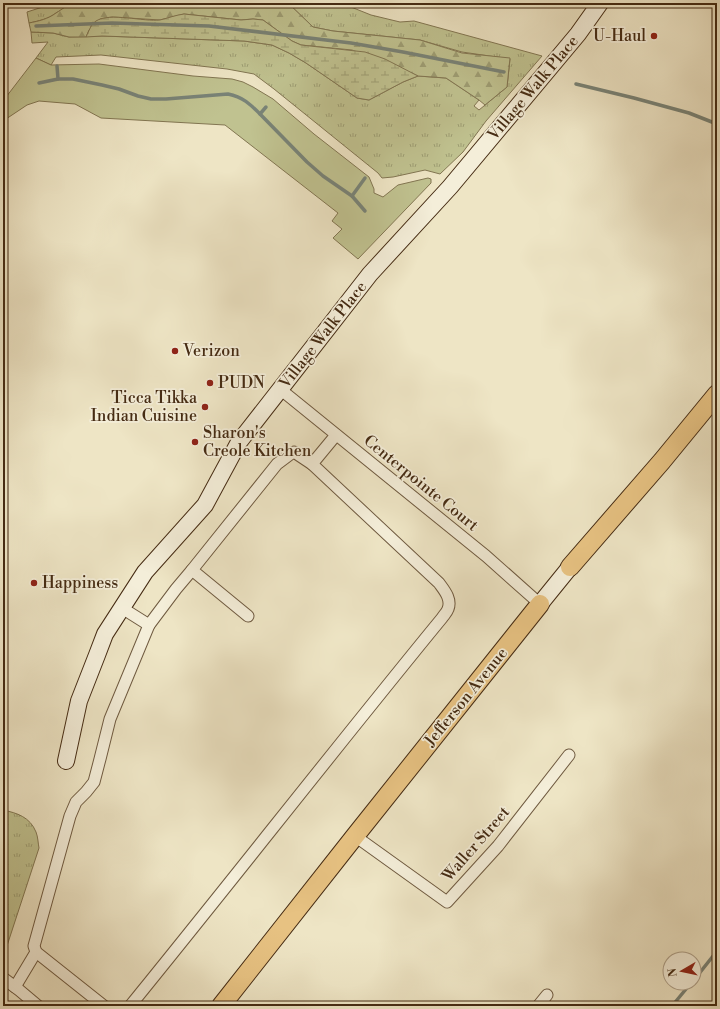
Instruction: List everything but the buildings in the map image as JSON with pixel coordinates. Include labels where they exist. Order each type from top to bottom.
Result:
[{"type":"main road","name":"Jefferson Avenue","points":[[570,567],[662,461],[717,394]]},
{"type":"main road","name":"Jefferson Avenue","points":[[222,1006],[354,836],[540,604]]},
{"type":"street","name":"Village Walk Place","points":[[66,761],[79,701],[105,634],[145,572],[205,505],[239,442],[370,274],[459,176],[578,34],[600,3]]},
{"type":"street","name":"Centerpointe Court","points":[[280,389],[486,556],[540,604]]},
{"type":"street","points":[[312,464],[336,435]]},
{"type":"street","points":[[104,1006],[36,952],[34,946],[70,816],[76,802],[94,782],[110,719],[149,625],[176,589],[277,464],[294,452],[312,464],[439,583],[446,593],[449,602],[448,608],[442,618],[130,1006]]},
{"type":"street","name":"Jefferson Avenue","points":[[540,604],[570,567]]},
{"type":"street","points":[[192,570],[248,616]]},
{"type":"street","points":[[122,608],[149,625]]},
{"type":"street","name":"Waller Street","points":[[354,836],[447,902],[498,846],[569,755]]},
{"type":"street","points":[[15,987],[36,952]]},
{"type":"street","points":[[3,978],[38,1006]]},
{"type":"street","points":[[538,1006],[547,995]]},
{"type":"green space","points":[[55,3],[73,3],[50,17],[29,23],[27,12]]},
{"type":"green space","points":[[73,3],[288,3],[313,27],[333,31],[420,40],[462,53],[510,58],[507,87],[485,105],[446,78],[418,76],[352,50],[301,45],[292,41],[263,20],[241,20],[184,14],[160,20],[112,17],[100,19],[89,30],[86,37],[69,37],[53,33],[31,32],[29,23],[50,17]]},
{"type":"green space","points":[[288,3],[341,3],[371,15],[400,22],[414,21],[542,56],[486,121],[463,152],[440,174],[425,170],[382,178],[378,173],[254,74],[227,69],[101,55],[56,57],[51,65],[36,58],[48,42],[32,43],[31,32],[53,33],[69,37],[102,36],[244,41],[272,45],[306,63],[357,98],[369,100],[403,82],[418,76],[446,78],[479,100],[474,106],[479,110],[507,87],[510,59],[462,52],[420,40],[333,31],[313,27]]},
{"type":"green space","points":[[184,14],[241,20],[263,20],[292,41],[301,45],[365,52],[385,59],[418,76],[403,82],[369,100],[357,98],[306,63],[272,45],[244,41],[102,36],[86,37],[93,24],[102,18],[118,17],[160,20]]},
{"type":"green space","points":[[36,58],[51,65],[99,64],[193,76],[232,79],[243,82],[273,99],[314,134],[369,177],[374,193],[383,197],[398,185],[428,178],[431,179],[431,183],[358,259],[333,238],[342,229],[332,221],[338,213],[225,125],[101,118],[75,104],[39,101],[27,105],[3,121],[3,101]]},
{"type":"green space","points":[[3,810],[18,814],[27,819],[37,834],[39,848],[3,958]]},
{"type":"waterway","points":[[36,26],[112,23],[209,26],[351,43],[504,72]]},
{"type":"waterway","points":[[39,83],[58,79],[57,66]]},
{"type":"waterway","points":[[58,79],[73,79],[102,85],[151,99],[228,94],[246,101],[260,114]]},
{"type":"waterway","points":[[576,84],[689,113],[717,124]]},
{"type":"waterway","points":[[266,107],[260,114],[307,162],[323,176],[352,196],[365,211]]},
{"type":"waterway","points":[[352,196],[365,178]]},
{"type":"waterway","points":[[702,970],[717,951]]},
{"type":"waterway","points":[[672,1006],[684,991]]},
{"type":"place","name":"U-Haul","points":[[654,36]]},
{"type":"place","name":"Verizon","points":[[175,351]]},
{"type":"place","name":"PUDN","points":[[210,383]]},
{"type":"place","name":"Ticca Tikka Indian Cuisine","points":[[205,407]]},
{"type":"place","name":"Sharon's Creole Kitchen","points":[[195,442]]},
{"type":"place","name":"Happiness","points":[[34,583]]}]
